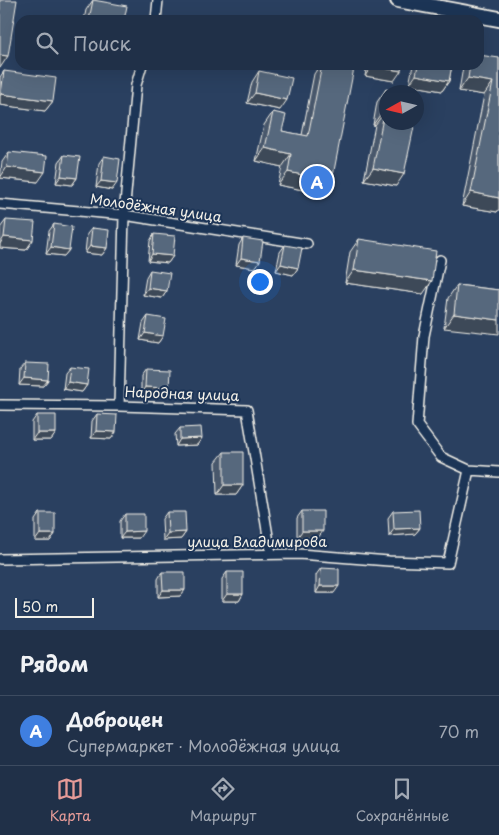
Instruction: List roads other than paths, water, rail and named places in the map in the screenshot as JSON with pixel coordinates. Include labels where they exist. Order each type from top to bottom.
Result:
[{"type":"main road","points":[[398,0],[478,15]]},
{"type":"main road","points":[[484,16],[499,19]]},
{"type":"street","points":[[156,15],[158,0]]},
{"type":"street","points":[[119,406],[124,215],[136,85],[140,70]]},
{"type":"street","name":"Молодёжная улица","points":[[0,204],[124,215],[307,244]]},
{"type":"street","points":[[440,260],[424,336],[417,425],[441,457],[469,470],[499,472]]},
{"type":"street","name":"Народная улица","points":[[0,405],[247,410],[271,554]]},
{"type":"street","name":"улица Владимирова","points":[[0,559],[299,554],[388,562],[448,563],[469,470]]},
{"type":"place","name":"Доброцен","points":[[317,182]]}]
